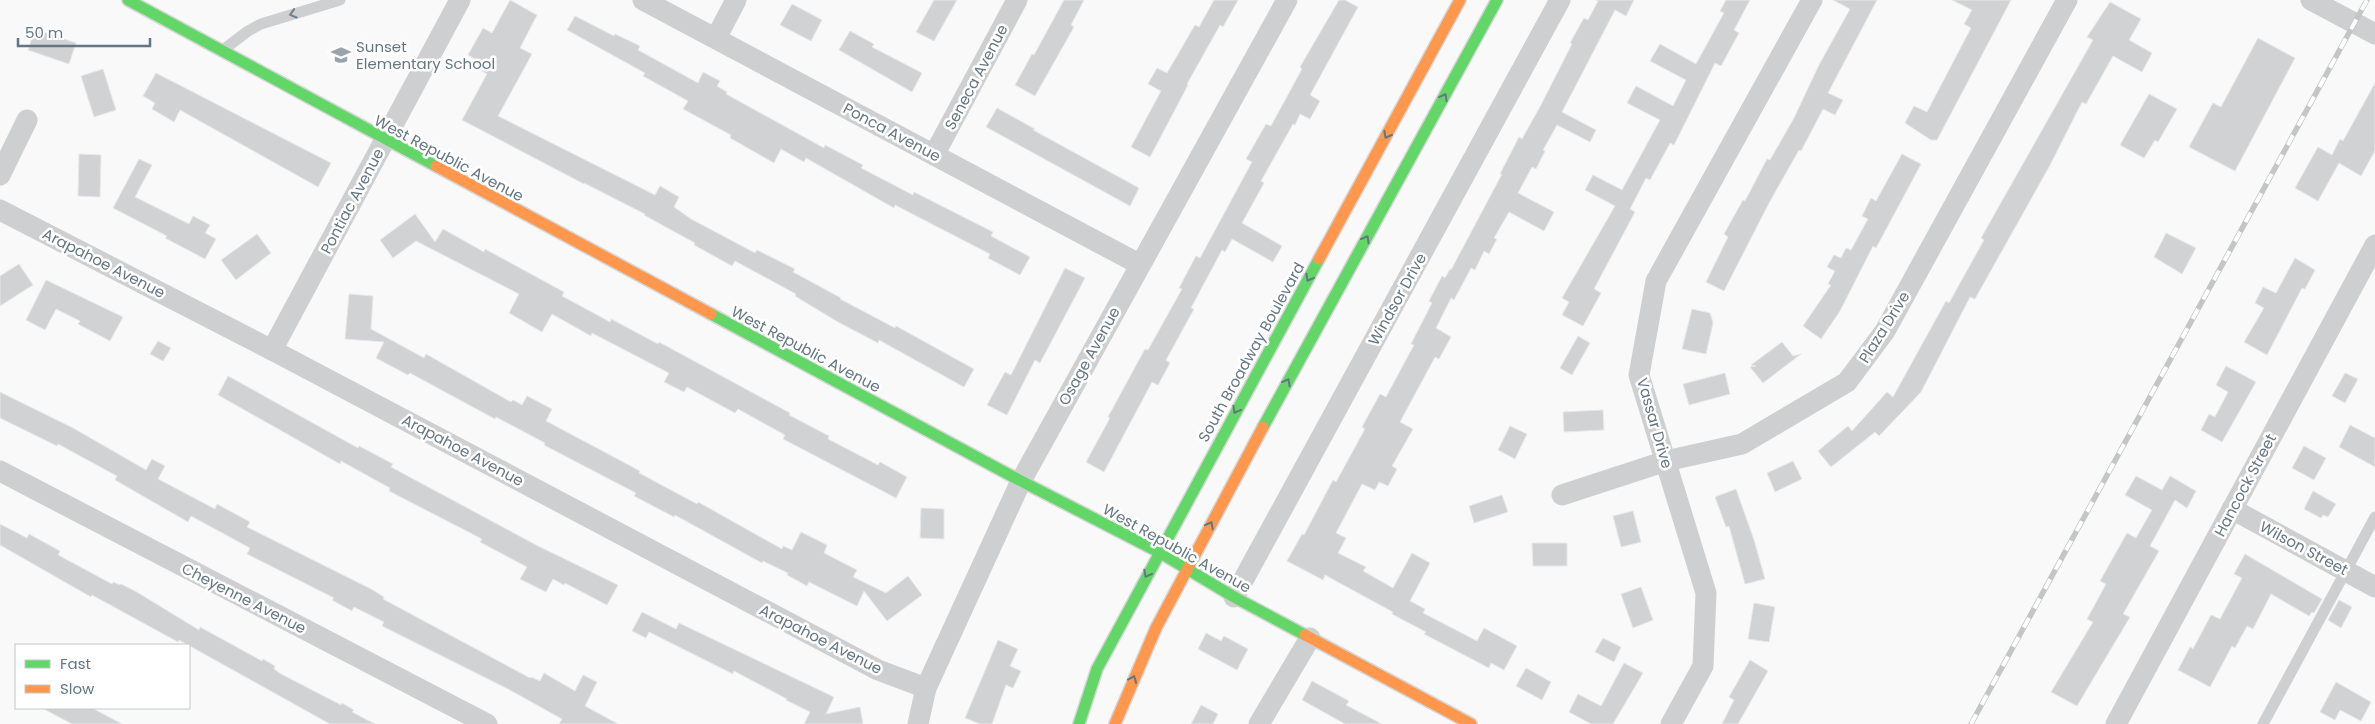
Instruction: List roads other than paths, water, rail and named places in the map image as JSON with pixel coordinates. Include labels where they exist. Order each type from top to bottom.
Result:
[{"type":"main road","name":"West Republic Avenue","points":[[128,0],[384,140],[1021,481],[1159,552],[1188,568],[1234,598],[1471,724]]},
{"type":"main road","name":"South Broadway Boulevard","points":[[1079,724],[1097,670],[1159,552],[1460,0]]},
{"type":"main road","points":[[1115,724],[1156,628],[1497,0]]},
{"type":"street","name":"Pontiac Avenue","points":[[272,350],[460,0]]},
{"type":"street","name":"Ponca Avenue","points":[[643,0],[1140,264]]},
{"type":"street","points":[[716,38],[736,0]]},
{"type":"street","name":"Seneca Avenue","points":[[934,155],[1017,0]]},
{"type":"street","name":"Osage Avenue","points":[[918,724],[926,688],[1021,481],[1286,0]]},
{"type":"street","name":"Windsor Drive","points":[[1234,598],[1560,0]]},
{"type":"street","name":"Vassar Drive","points":[[1671,724],[1703,666],[1706,593],[1639,375],[1656,281],[1812,0]]},
{"type":"street","name":"Plaza Drive","points":[[1562,495],[1666,461],[1742,444],[1847,382],[1885,331],[2067,0]]},
{"type":"street","points":[[2311,0],[2375,34]]},
{"type":"street","points":[[0,175],[27,120]]},
{"type":"street","name":"Arapahoe Avenue","points":[[0,210],[272,350],[878,670],[926,688]]},
{"type":"street","name":"Hancock Street","points":[[2116,724],[2375,246]]},
{"type":"street","name":"Cheyenne Avenue","points":[[0,471],[487,724]]},
{"type":"street","name":"Wilson Street","points":[[2232,509],[2375,587]]},
{"type":"street","points":[[1259,724],[1310,638]]},
{"type":"lane","points":[[222,51],[248,31],[261,24],[340,0]]},
{"type":"lane","points":[[2263,724],[2375,517]]},
{"type":"railway","points":[[1971,724],[2367,0]]},
{"type":"place","name":"Sunset Elementary School","points":[[341,55]]}]
